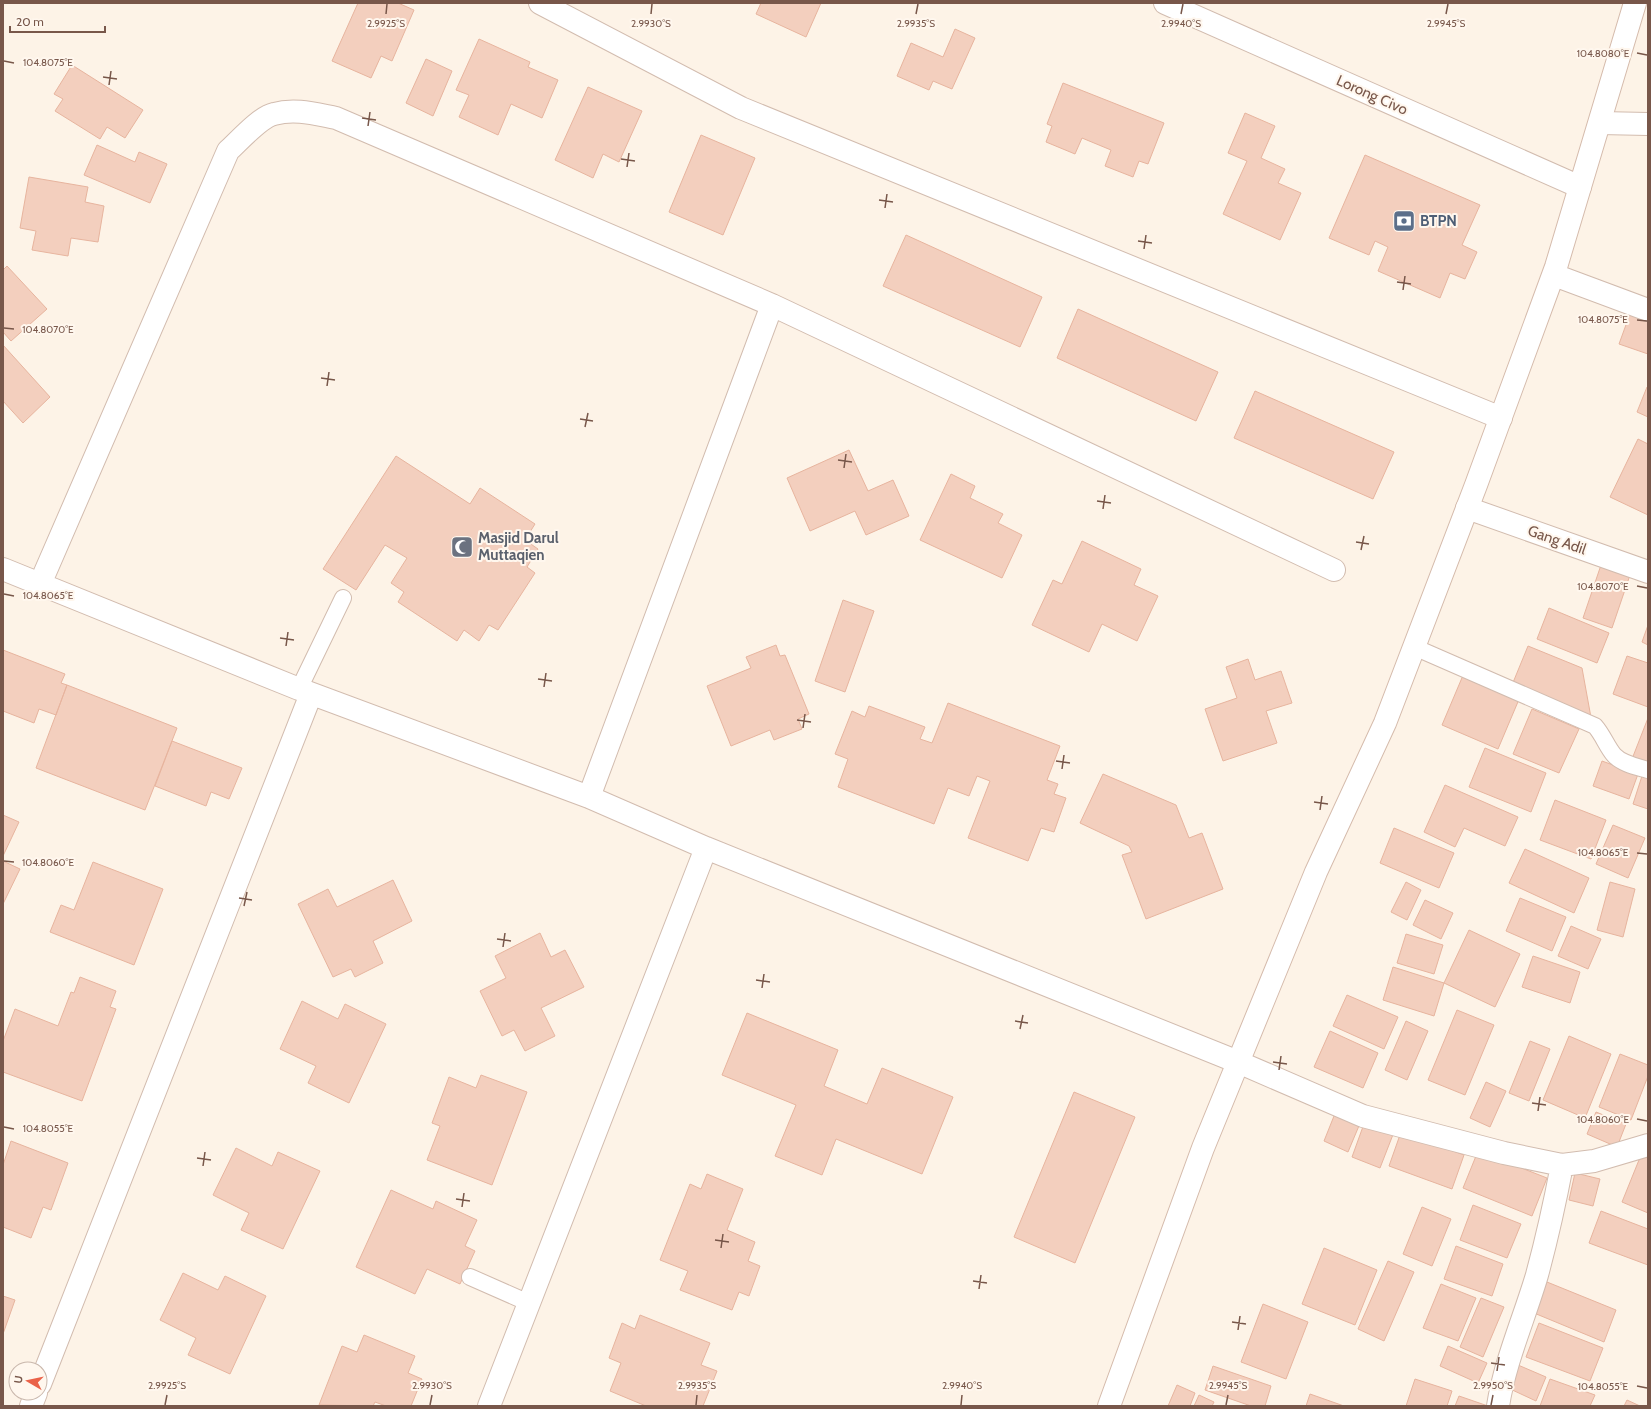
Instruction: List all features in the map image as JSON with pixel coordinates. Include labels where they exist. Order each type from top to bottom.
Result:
[{"type":"street","points":[[540,3],[741,108],[1500,418]]},
{"type":"street","name":"Lorong Civo","points":[[1165,3],[1580,186]]},
{"type":"street","points":[[1109,1406],[1203,1148],[1316,872],[1385,723],[1467,508],[1554,274],[1600,123],[1610,82],[1635,3]]},
{"type":"street","points":[[40,584],[228,151],[252,128],[273,114],[300,111],[336,118],[772,305],[1334,570]]},
{"type":"street","points":[[1600,123],[1648,124]]},
{"type":"street","points":[[1554,274],[1648,310]]},
{"type":"street","points":[[589,797],[772,305]]},
{"type":"street","name":"Gang Adil","points":[[1467,508],[1648,572]]},
{"type":"street","points":[[3,569],[305,691],[589,797],[706,848],[1238,1062],[1363,1116],[1504,1153],[1562,1165],[1577,1164],[1600,1159],[1648,1145]]},
{"type":"street","points":[[48,1363],[305,691]]},
{"type":"street","points":[[489,1406],[706,848]]},
{"type":"street","points":[[1498,1406],[1510,1353],[1537,1275],[1551,1220],[1562,1165]]},
{"type":"lane","points":[[305,691],[343,598]]},
{"type":"lane","points":[[1414,647],[1595,726],[1602,733],[1614,755],[1620,760],[1648,770]]},
{"type":"lane","points":[[470,1277],[529,1303]]},
{"type":"building","points":[[358,3],[398,3],[414,10],[392,61],[381,56],[371,78],[332,61]]},
{"type":"building","points":[[761,3],[821,3],[806,37],[756,14]]},
{"type":"building","points":[[955,29],[975,38],[952,89],[933,81],[929,90],[897,76],[911,43],[943,57]]},
{"type":"building","points":[[479,39],[530,62],[528,67],[558,80],[542,118],[511,104],[498,135],[459,117],[469,95],[456,90]]},
{"type":"building","points":[[426,59],[452,71],[433,116],[406,103]]},
{"type":"building","points":[[72,65],[143,110],[125,138],[107,127],[100,139],[55,111],[63,99],[54,94]]},
{"type":"building","points":[[1063,83],[1164,123],[1148,164],[1139,161],[1133,177],[1105,166],[1111,150],[1082,138],[1075,154],[1046,142],[1052,126],[1047,124]]},
{"type":"building","points":[[588,87],[642,111],[619,162],[603,154],[593,178],[555,160]]},
{"type":"building","points":[[1245,113],[1275,126],[1261,158],[1285,169],[1278,183],[1301,193],[1280,240],[1223,214],[1247,161],[1228,153]]},
{"type":"building","points":[[701,135],[755,158],[723,235],[669,212]]},
{"type":"building","points":[[97,145],[135,162],[139,152],[167,164],[150,203],[84,175]]},
{"type":"building","name":"BTPN","points":[[1365,155],[1480,205],[1462,245],[1477,252],[1465,279],[1450,273],[1440,298],[1378,271],[1388,247],[1375,241],[1369,255],[1329,238]]},
{"type":"building","points":[[29,177],[88,187],[85,202],[104,206],[98,242],[71,238],[68,256],[32,250],[36,231],[20,228]]},
{"type":"building","points":[[906,235],[1042,297],[1020,347],[883,286]]},
{"type":"building","points":[[7,266],[47,309],[11,341],[3,332],[3,270]]},
{"type":"building","points":[[1078,309],[1218,372],[1196,421],[1057,358]]},
{"type":"building","points":[[1631,311],[1648,317],[1648,354],[1619,344]]},
{"type":"building","points":[[3,345],[50,397],[23,423],[3,401]]},
{"type":"building","points":[[1647,387],[1648,388],[1648,417],[1637,412]]},
{"type":"building","points":[[1255,391],[1394,452],[1373,499],[1234,438]]},
{"type":"building","points":[[1638,439],[1648,444],[1648,515],[1610,497]]},
{"type":"building","points":[[849,450],[868,491],[893,480],[909,516],[866,535],[855,511],[810,531],[787,478]]},
{"type":"building","name":"Masjid Darul Muttaqien","points":[[396,456],[470,504],[480,488],[535,524],[525,540],[538,549],[527,567],[535,573],[498,630],[489,625],[479,641],[464,630],[457,641],[398,602],[404,592],[391,583],[407,558],[385,545],[356,590],[323,569]]},
{"type":"building","points":[[951,474],[975,486],[970,498],[1003,514],[998,523],[1022,535],[1002,578],[920,540]]},
{"type":"building","points":[[1082,541],[1141,569],[1134,585],[1158,596],[1137,641],[1102,624],[1089,652],[1032,625],[1053,580],[1062,584]]},
{"type":"building","points":[[1601,565],[1630,575],[1612,628],[1583,618]]},
{"type":"building","points":[[843,600],[874,611],[845,692],[815,681]]},
{"type":"building","points":[[1549,608],[1609,633],[1597,663],[1537,639]]},
{"type":"building","points":[[1648,625],[1648,645],[1642,642]]},
{"type":"building","points":[[776,645],[780,656],[785,655],[809,714],[798,719],[802,729],[774,740],[770,730],[731,746],[707,686],[751,668],[746,657]]},
{"type":"building","points":[[1528,646],[1582,668],[1592,723],[1512,685]]},
{"type":"building","points":[[3,650],[65,674],[61,683],[67,685],[56,715],[39,709],[34,723],[3,711]]},
{"type":"building","points":[[1627,656],[1648,663],[1648,707],[1613,694]]},
{"type":"building","points":[[1248,659],[1255,680],[1281,671],[1292,703],[1266,711],[1277,743],[1223,761],[1205,709],[1237,698],[1226,667]]},
{"type":"building","points":[[1464,673],[1520,697],[1498,749],[1442,725]]},
{"type":"building","points":[[67,685],[177,728],[145,810],[36,768]]},
{"type":"building","points":[[948,703],[1060,746],[1047,780],[1058,784],[1054,794],[1066,798],[1054,832],[1041,828],[1028,861],[968,838],[990,781],[977,776],[969,796],[948,788],[934,824],[838,787],[848,759],[835,754],[852,711],[865,717],[869,706],[925,727],[920,739],[932,743]]},
{"type":"building","points":[[1532,709],[1579,729],[1559,773],[1513,754]]},
{"type":"building","points":[[1648,718],[1648,766],[1632,759]]},
{"type":"building","points":[[172,741],[242,768],[229,799],[211,792],[206,806],[155,786]]},
{"type":"building","points":[[1485,748],[1546,773],[1531,812],[1469,787]]},
{"type":"building","points":[[1602,761],[1638,774],[1629,799],[1593,786]]},
{"type":"building","points":[[1103,774],[1176,805],[1189,838],[1202,833],[1223,889],[1146,919],[1122,855],[1132,852],[1129,846],[1080,823]]},
{"type":"building","points":[[1642,776],[1648,778],[1648,809],[1633,804]]},
{"type":"building","points":[[1445,785],[1518,817],[1505,846],[1464,828],[1455,847],[1424,832]]},
{"type":"building","points":[[1555,800],[1606,820],[1591,859],[1540,840]]},
{"type":"building","points":[[3,815],[19,822],[3,856]]},
{"type":"building","points":[[1613,825],[1645,838],[1628,878],[1596,864]]},
{"type":"building","points":[[1394,828],[1454,853],[1439,888],[1380,863]]},
{"type":"building","points":[[1525,849],[1589,878],[1574,913],[1509,883]]},
{"type":"building","points":[[3,861],[20,869],[3,904]]},
{"type":"building","points":[[93,862],[163,889],[134,965],[50,932],[61,905],[74,910]]},
{"type":"building","points":[[393,880],[412,921],[373,941],[383,963],[355,977],[351,969],[333,977],[298,904],[328,889],[337,907]]},
{"type":"building","points":[[1406,882],[1421,890],[1407,920],[1391,912]]},
{"type":"building","points":[[1610,882],[1635,889],[1623,937],[1597,930]]},
{"type":"building","points":[[1520,898],[1566,917],[1552,951],[1506,931]]},
{"type":"building","points":[[1425,900],[1453,913],[1441,939],[1413,925]]},
{"type":"building","points":[[1571,926],[1601,939],[1588,969],[1558,956]]},
{"type":"building","points":[[1469,930],[1520,954],[1495,1007],[1444,983]]},
{"type":"building","points":[[540,933],[551,957],[565,950],[584,987],[541,1008],[555,1036],[525,1051],[514,1030],[502,1036],[480,991],[506,978],[495,956]]},
{"type":"building","points":[[1406,934],[1443,945],[1434,974],[1397,963]]},
{"type":"building","points":[[1533,956],[1580,972],[1570,1003],[1522,987]]},
{"type":"building","points":[[1393,967],[1444,983],[1434,1016],[1383,1000]]},
{"type":"building","points":[[80,977],[116,991],[110,1007],[116,1009],[82,1101],[3,1072],[3,1041],[15,1009],[58,1026],[71,992],[74,993]]},
{"type":"building","points":[[1347,995],[1398,1017],[1384,1049],[1333,1026]]},
{"type":"building","points":[[302,1001],[338,1019],[345,1004],[386,1024],[349,1103],[308,1083],[316,1066],[280,1049]]},
{"type":"building","points":[[1457,1010],[1494,1025],[1465,1095],[1428,1080]]},
{"type":"building","points":[[747,1013],[838,1050],[824,1086],[867,1104],[882,1068],[953,1097],[922,1174],[836,1139],[822,1175],[775,1156],[796,1105],[722,1075]]},
{"type":"building","points":[[1406,1021],[1428,1031],[1407,1080],[1385,1070]]},
{"type":"building","points":[[1330,1031],[1378,1053],[1363,1088],[1314,1067]]},
{"type":"building","points":[[1569,1036],[1611,1054],[1585,1118],[1543,1100]]},
{"type":"building","points":[[1530,1041],[1550,1049],[1529,1101],[1509,1093]]},
{"type":"building","points":[[1620,1054],[1648,1065],[1648,1076],[1631,1120],[1599,1107]]},
{"type":"building","points":[[481,1075],[527,1092],[492,1185],[427,1160],[440,1126],[432,1123],[449,1077],[476,1088]]},
{"type":"building","points":[[1486,1082],[1506,1091],[1490,1127],[1470,1118]]},
{"type":"building","points":[[1074,1092],[1135,1117],[1075,1263],[1014,1237]]},
{"type":"building","points":[[1336,1111],[1361,1121],[1348,1152],[1324,1141]]},
{"type":"building","points":[[1596,1112],[1626,1124],[1617,1147],[1587,1134]]},
{"type":"building","points":[[1365,1121],[1394,1132],[1380,1168],[1352,1157]]},
{"type":"building","points":[[1401,1132],[1464,1155],[1452,1189],[1389,1166]]},
{"type":"building","points":[[11,1141],[68,1163],[51,1210],[43,1207],[31,1238],[3,1227],[3,1165]]},
{"type":"building","points":[[236,1148],[272,1166],[278,1152],[320,1171],[283,1249],[241,1230],[249,1213],[213,1195]]},
{"type":"building","points":[[1478,1151],[1547,1178],[1532,1216],[1463,1188]]},
{"type":"building","points":[[1641,1155],[1648,1158],[1648,1213],[1622,1202]]},
{"type":"building","points":[[1575,1173],[1600,1179],[1593,1206],[1569,1200]]},
{"type":"building","points":[[707,1174],[743,1189],[727,1230],[755,1242],[748,1261],[760,1266],[749,1296],[739,1292],[732,1310],[680,1290],[688,1271],[660,1260],[690,1184],[701,1189]]},
{"type":"building","points":[[391,1190],[433,1209],[436,1201],[477,1220],[465,1246],[475,1251],[460,1284],[427,1269],[415,1294],[356,1267]]},
{"type":"building","points":[[1473,1205],[1521,1224],[1507,1258],[1460,1240]]},
{"type":"building","points":[[1422,1207],[1451,1219],[1432,1266],[1403,1254]]},
{"type":"building","points":[[1601,1211],[1648,1229],[1648,1265],[1589,1243]]},
{"type":"building","points":[[1456,1246],[1503,1264],[1492,1296],[1444,1279]]},
{"type":"building","points":[[1324,1248],[1377,1270],[1355,1325],[1302,1304]]},
{"type":"building","points":[[1388,1261],[1414,1272],[1384,1341],[1358,1329]]},
{"type":"building","points":[[183,1273],[218,1290],[225,1276],[266,1296],[230,1374],[188,1355],[196,1338],[160,1320]]},
{"type":"building","points":[[1547,1282],[1616,1310],[1604,1342],[1534,1313]]},
{"type":"building","points":[[1441,1284],[1476,1298],[1458,1341],[1423,1328]]},
{"type":"building","points":[[3,1296],[15,1300],[3,1334]]},
{"type":"building","points":[[1481,1298],[1504,1307],[1483,1357],[1460,1347]]},
{"type":"building","points":[[1263,1304],[1308,1322],[1286,1379],[1241,1362]]},
{"type":"building","points":[[640,1315],[710,1343],[701,1365],[717,1371],[703,1406],[646,1406],[610,1391],[621,1363],[609,1358],[622,1323],[635,1329]]},
{"type":"building","points":[[1539,1323],[1603,1348],[1590,1381],[1526,1357]]},
{"type":"building","points":[[364,1335],[415,1356],[408,1373],[422,1379],[411,1406],[386,1406],[375,1402],[373,1406],[319,1405],[342,1346],[357,1352]]},
{"type":"building","points":[[1448,1346],[1487,1363],[1478,1383],[1440,1366]]},
{"type":"building","points":[[1518,1365],[1546,1377],[1536,1401],[1508,1388]]},
{"type":"building","points":[[1213,1366],[1271,1386],[1265,1406],[1251,1406],[1205,1390]]},
{"type":"building","points":[[1415,1379],[1452,1391],[1447,1406],[1406,1406]]},
{"type":"building","points":[[1550,1379],[1595,1395],[1590,1406],[1540,1406]]},
{"type":"building","points":[[1177,1385],[1195,1393],[1190,1406],[1168,1406]]},
{"type":"building","points":[[1310,1394],[1344,1406],[1306,1406]]},
{"type":"building","points":[[1199,1395],[1214,1402],[1212,1406],[1194,1406]]},
{"type":"building","points":[[1459,1396],[1488,1406],[1455,1406]]},
{"type":"building","points":[[1627,1400],[1640,1406],[1624,1406]]},
{"type":"place","name":"BTPN","points":[[1404,221]]},
{"type":"place","name":"Masjid Darul Muttaqien","points":[[462,547]]}]
